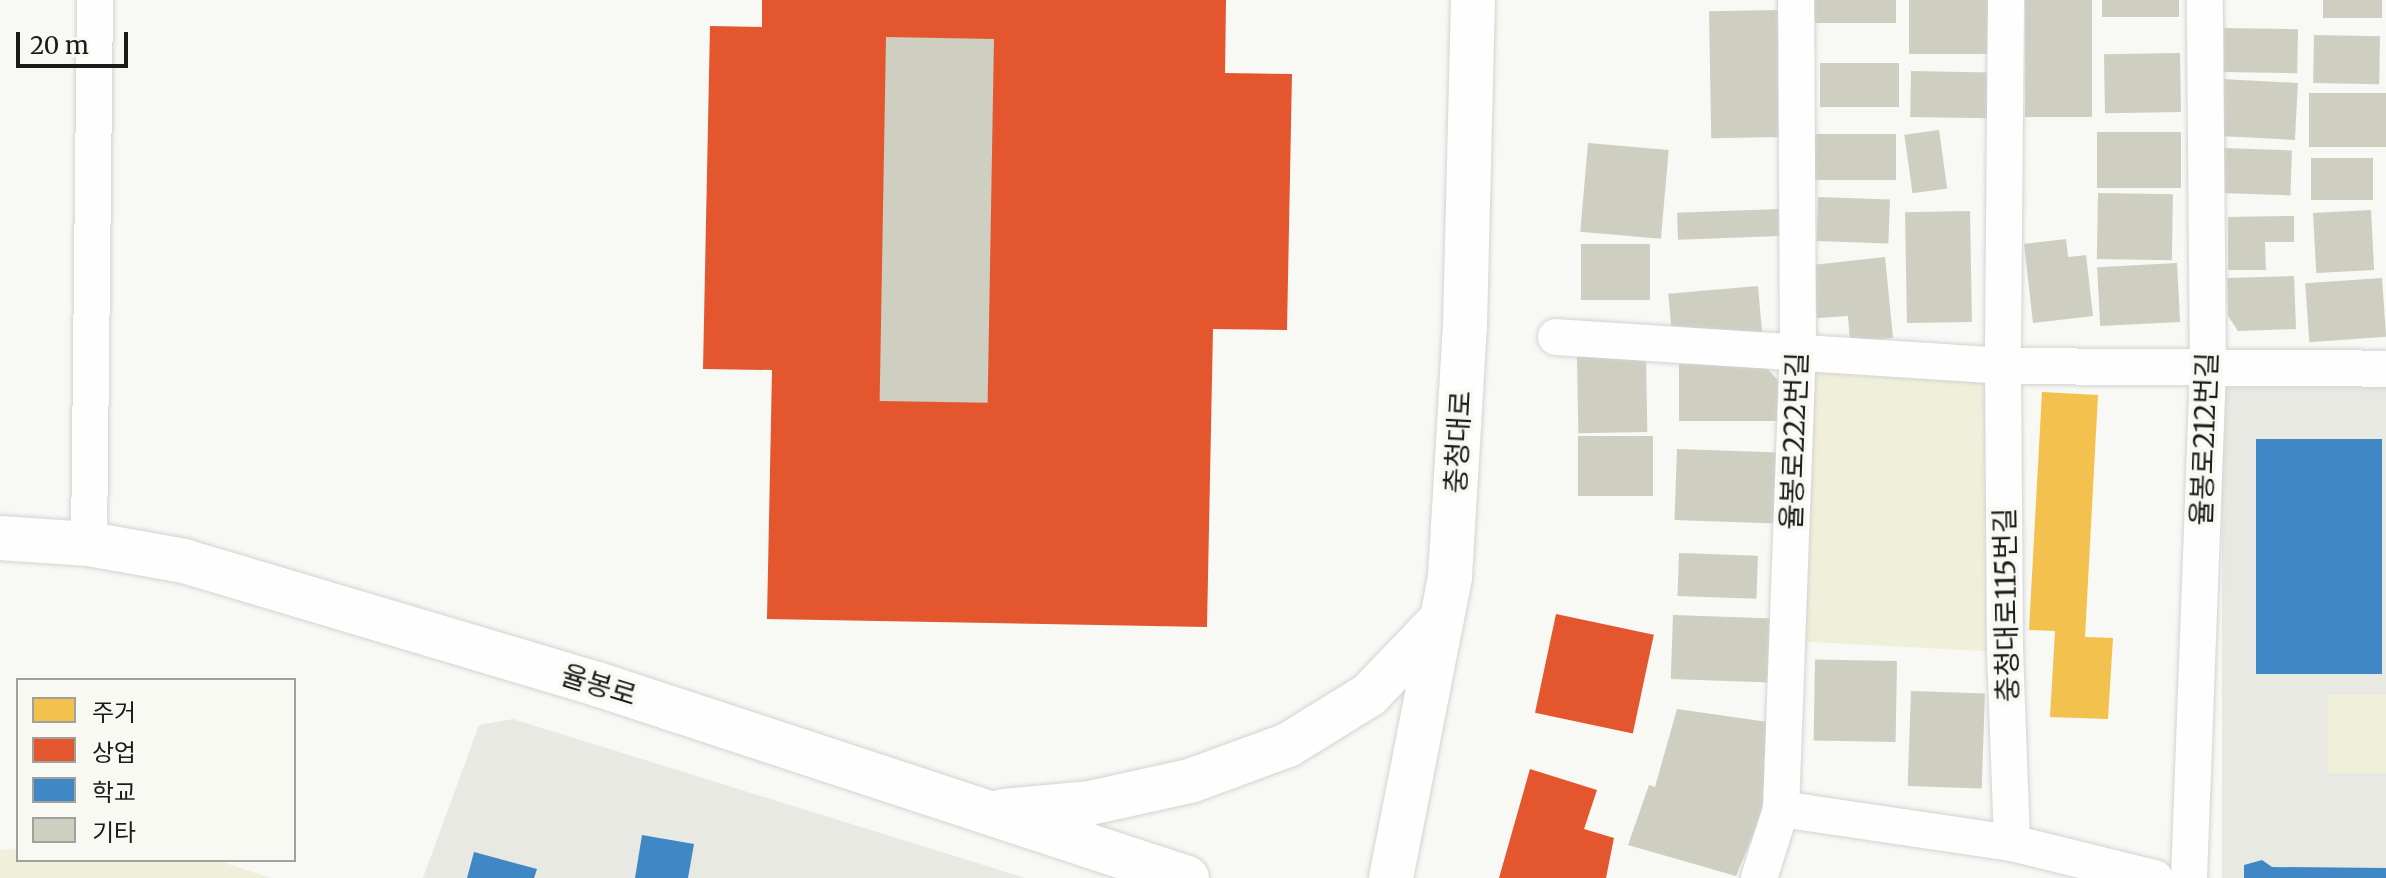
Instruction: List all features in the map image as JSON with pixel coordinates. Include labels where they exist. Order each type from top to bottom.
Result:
[{"type":"street","points":[[89,544],[95,0]]},
{"type":"street","name":"충청대로","points":[[1391,878],[1450,577],[1465,326],[1473,0]]},
{"type":"street","name":"율봉로222번길","points":[[1759,878],[1781,809],[1798,355],[1796,0]]},
{"type":"street","name":"충청대로115번길","points":[[2006,0],[2003,366],[2005,650],[2012,843]]},
{"type":"street","name":"율봉로212번길","points":[[2189,878],[2208,369],[2205,0]]},
{"type":"street","points":[[1556,337],[2003,366],[2386,369]]},
{"type":"street","name":"율봉로","points":[[0,538],[89,544],[184,561],[551,670],[1187,878]]},
{"type":"street","points":[[987,812],[1090,803],[1133,794],[1190,781],[1288,745],[1369,695],[1442,619]]},
{"type":"street","points":[[1781,809],[2012,843],[2155,878]]},
{"type":"shaded area","points":[[2222,387],[2386,387],[2386,878],[2222,878]]},
{"type":"shaded area","points":[[513,719],[1025,878],[423,878],[479,725]]},
{"type":"green space","points":[[1798,355],[2003,366],[1988,651],[1783,641]]},
{"type":"green space","points":[[2328,695],[2386,695],[2386,773],[2328,773]]},
{"type":"green space","points":[[16,849],[16,862],[222,862],[271,878],[0,878],[0,850]]},
{"type":"building: 주거","points":[[2042,392],[2098,395],[2085,637],[2113,638],[2108,719],[2050,717],[2055,631],[2029,630]]},
{"type":"building: 상업","points":[[762,0],[1226,0],[1225,73],[1292,74],[1287,330],[1213,329],[1207,627],[767,619],[772,370],[703,369],[710,26],[762,27]]},
{"type":"building: 상업","points":[[1556,614],[1654,635],[1633,734],[1535,713]]},
{"type":"building: 상업","points":[[1530,769],[1597,790],[1584,829],[1614,838],[1606,878],[1499,878]]},
{"type":"building: 학교","points":[[2256,439],[2382,439],[2382,674],[2256,674]]},
{"type":"building: 학교","points":[[642,835],[694,844],[688,878],[635,878]]},
{"type":"building: 학교","points":[[474,852],[537,869],[534,878],[467,878]]},
{"type":"building: 학교","points":[[2262,860],[2272,867],[2386,868],[2386,878],[2244,878],[2244,865]]},
{"type":"building: 기타","points":[[1813,0],[1896,0],[1896,23],[1813,23]]},
{"type":"building: 기타","points":[[1909,0],[1990,0],[1990,54],[1909,54]]},
{"type":"building: 기타","points":[[2025,0],[2092,0],[2092,117],[2025,117]]},
{"type":"building: 기타","points":[[2102,0],[2179,0],[2179,17],[2102,17]]},
{"type":"building: 기타","points":[[2323,0],[2382,0],[2382,18],[2323,18]]},
{"type":"building: 기타","points":[[1782,10],[1784,137],[1711,138],[1709,11]]},
{"type":"building: 기타","points":[[2224,28],[2298,29],[2297,73],[2223,72]]},
{"type":"building: 기타","points":[[2314,35],[2380,36],[2379,84],[2313,83]]},
{"type":"building: 기타","points":[[886,37],[994,39],[988,403],[880,401]]},
{"type":"building: 기타","points":[[2180,53],[2181,112],[2105,113],[2104,54]]},
{"type":"building: 기타","points":[[1820,63],[1899,63],[1899,107],[1820,107]]},
{"type":"building: 기타","points":[[1911,71],[1990,72],[1989,118],[1910,117]]},
{"type":"building: 기타","points":[[2222,79],[2298,83],[2295,140],[2219,136]]},
{"type":"building: 기타","points":[[2309,93],[2386,93],[2386,147],[2309,147]]},
{"type":"building: 기타","points":[[1939,130],[1947,188],[1913,193],[1904,135]]},
{"type":"building: 기타","points":[[2097,132],[2181,132],[2181,188],[2097,188]]},
{"type":"building: 기타","points":[[1814,134],[1896,134],[1896,180],[1814,180]]},
{"type":"building: 기타","points":[[1588,143],[1669,150],[1661,239],[1580,232]]},
{"type":"building: 기타","points":[[2223,148],[2292,150],[2290,195],[2221,193]]},
{"type":"building: 기타","points":[[2311,158],[2373,158],[2373,200],[2311,200]]},
{"type":"building: 기타","points":[[2098,193],[2173,194],[2172,260],[2097,259]]},
{"type":"building: 기타","points":[[1818,197],[1890,200],[1888,243],[1816,241]]},
{"type":"building: 기타","points":[[1783,209],[1784,236],[1678,240],[1677,213]]},
{"type":"building: 기타","points":[[2371,210],[2374,270],[2316,273],[2313,213]]},
{"type":"building: 기타","points":[[1970,211],[1972,322],[1907,323],[1905,212]]},
{"type":"building: 기타","points":[[2294,216],[2294,242],[2265,242],[2266,270],[2228,270],[2228,217]]},
{"type":"building: 기타","points":[[2066,239],[2068,257],[2086,255],[2093,316],[2033,323],[2024,244]]},
{"type":"building: 기타","points":[[1581,244],[1650,244],[1650,300],[1581,300]]},
{"type":"building: 기타","points":[[1885,257],[1893,338],[1850,342],[1848,316],[1817,318],[1812,265]]},
{"type":"building: 기타","points":[[2177,263],[2180,322],[2100,326],[2097,267]]},
{"type":"building: 기타","points":[[2294,276],[2296,329],[2238,331],[2228,316],[2227,278]]},
{"type":"building: 기타","points":[[2382,278],[2386,337],[2309,342],[2305,283]]},
{"type":"building: 기타","points":[[1758,286],[1762,335],[1673,343],[1668,294]]},
{"type":"building: 기타","points":[[1646,355],[1647,432],[1578,433],[1577,356]]},
{"type":"building: 기타","points":[[1679,364],[1763,364],[1786,389],[1786,421],[1679,421]]},
{"type":"building: 기타","points":[[1578,436],[1653,436],[1653,496],[1578,496]]},
{"type":"building: 기타","points":[[1677,449],[1779,453],[1776,524],[1675,520]]},
{"type":"building: 기타","points":[[1679,553],[1758,556],[1756,599],[1677,596]]},
{"type":"building: 기타","points":[[1673,615],[1780,619],[1778,683],[1671,679]]},
{"type":"building: 기타","points":[[1815,660],[1897,661],[1896,742],[1814,741]]},
{"type":"building: 기타","points":[[1911,691],[1985,694],[1982,789],[1908,786]]},
{"type":"building: 기타","points":[[1677,709],[1775,723],[1761,816],[1736,876],[1628,845],[1649,785],[1655,787]]}]
